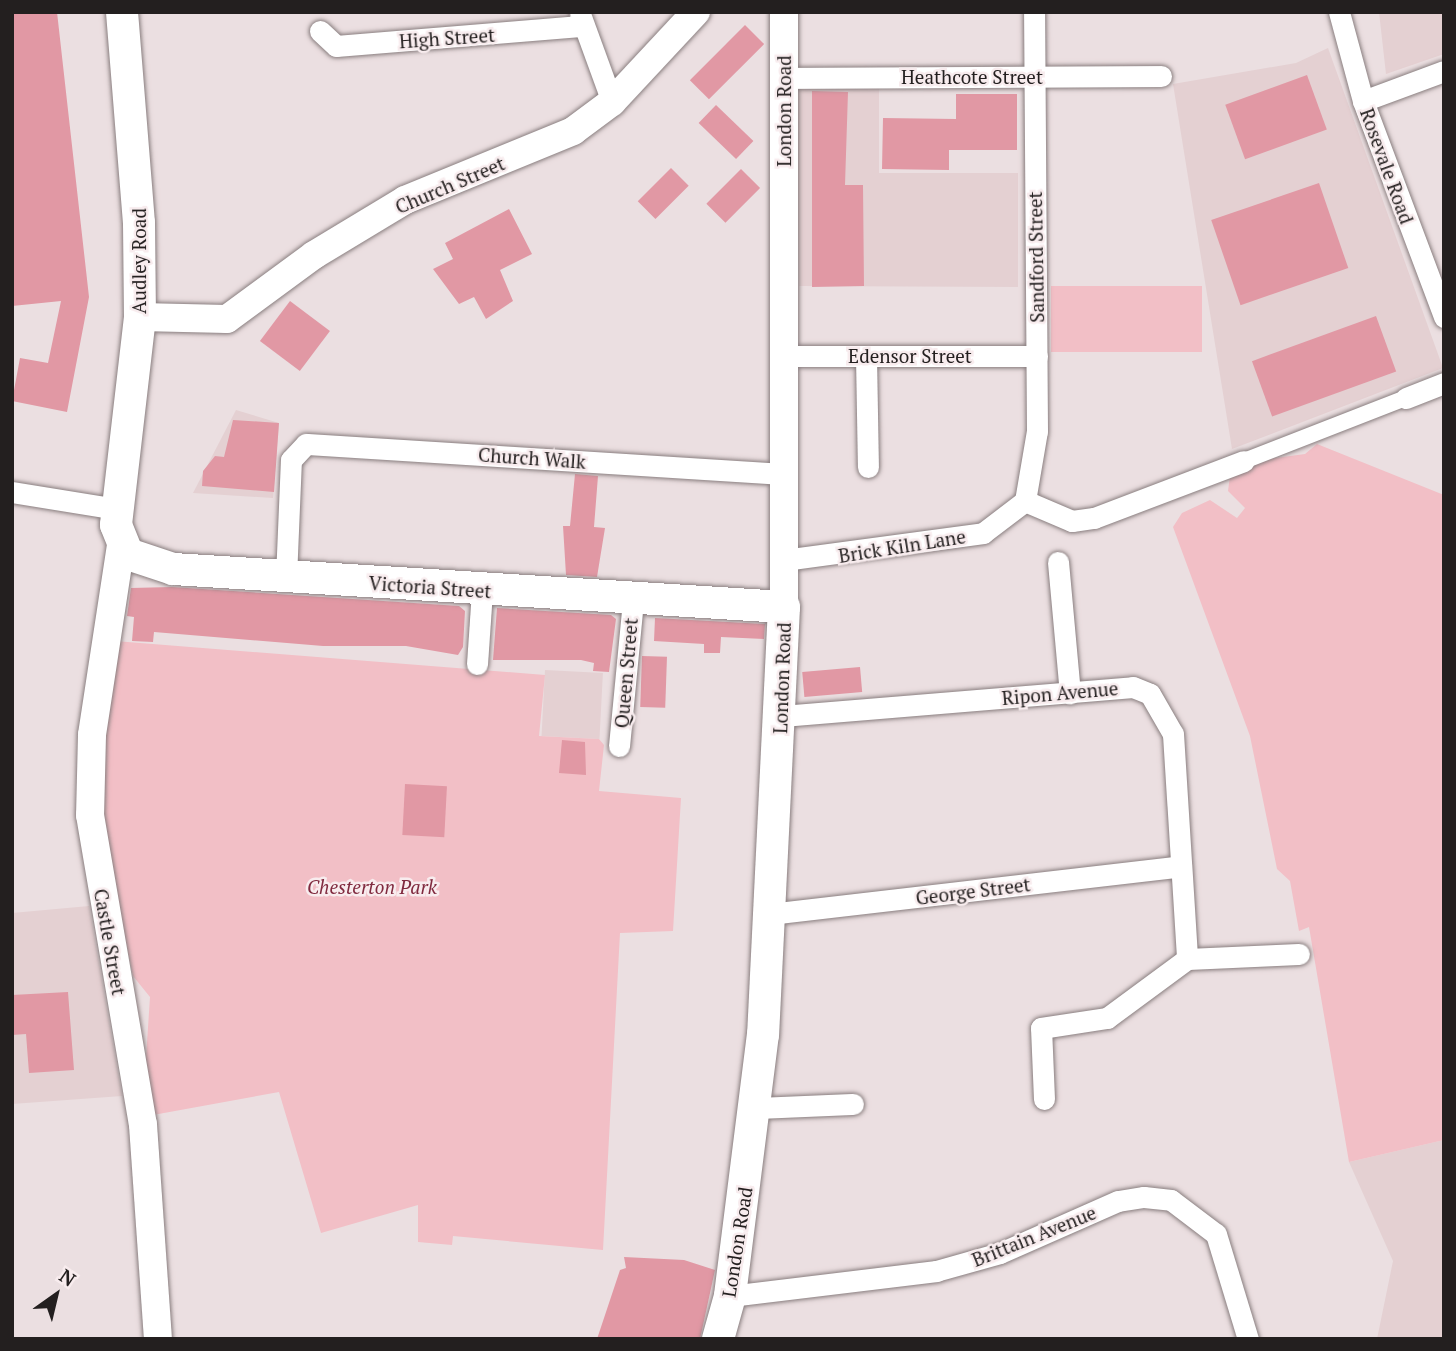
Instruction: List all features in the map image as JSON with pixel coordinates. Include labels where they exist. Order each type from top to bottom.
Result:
[{"type":"main road","name":"Audley Road","points":[[117,509],[140,317],[137,160],[122,12]]},
{"type":"main road","points":[[117,509],[121,545]]},
{"type":"main road","name":"Victoria Street","points":[[121,545],[136,561],[151,566],[286,578],[785,607]]},
{"type":"main road","name":"London Road","points":[[718,1339],[730,1296],[756,1108],[782,716],[785,607]]},
{"type":"street","name":"Church Street","points":[[140,317],[228,319],[314,255],[405,200],[573,131],[612,102],[696,12]]},
{"type":"street","name":"London Road","points":[[785,12],[781,474],[785,607]]},
{"type":"street","name":"Sandford Street","points":[[1025,501],[1037,431],[1034,12]]},
{"type":"street","name":"Rosevale Road","points":[[1339,12],[1363,101],[1444,317]]},
{"type":"street","points":[[580,19],[612,102]]},
{"type":"street","name":"High Street","points":[[320,31],[337,46],[580,19]]},
{"type":"street","points":[[1363,101],[1444,71]]},
{"type":"street","name":"Heathcote Street","points":[[783,78],[1161,76]]},
{"type":"street","name":"Edensor Street","points":[[782,356],[1037,356]]},
{"type":"street","points":[[866,356],[868,467]]},
{"type":"street","points":[[1025,501],[1072,522],[1094,518],[1444,383]]},
{"type":"street","name":"Church Walk","points":[[286,578],[291,460],[306,444],[781,474]]},
{"type":"street","points":[[12,492],[117,509]]},
{"type":"street","name":"Brick Kiln Lane","points":[[784,560],[983,533],[1025,501]]},
{"type":"street","name":"Castle Street","points":[[121,545],[92,734],[90,816],[143,1125],[158,1339]]},
{"type":"street","points":[[1058,562],[1070,693]]},
{"type":"street","points":[[477,664],[482,590]]},
{"type":"street","name":"Queen Street","points":[[619,746],[633,600]]},
{"type":"street","name":"Ripon Avenue","points":[[782,716],[1133,687],[1163,709],[1173,734],[1177,867],[1187,959]]},
{"type":"street","name":"George Street","points":[[769,914],[1177,867]]},
{"type":"street","points":[[1044,1099],[1041,1028],[1107,1018],[1187,959],[1299,954]]},
{"type":"street","points":[[756,1108],[853,1104]]},
{"type":"street","name":"Brittain Avenue","points":[[730,1296],[936,1271],[1000,1253],[1118,1201],[1144,1197],[1171,1200],[1216,1234],[1248,1339]]},
{"type":"shaded area","points":[[1379,12],[1444,12],[1444,54],[1386,74]]},
{"type":"shaded area","points":[[1328,48],[1443,368],[1232,449],[1173,84],[1296,63]]},
{"type":"shaded area","points":[[796,88],[879,88],[879,173],[1018,173],[1018,287],[799,286]]},
{"type":"shaded area","points":[[236,410],[279,423],[273,498],[193,493]]},
{"type":"shaded area","points":[[545,670],[603,673],[599,739],[542,736]]},
{"type":"shaded area","points":[[89,906],[122,1096],[12,1104],[12,913]]},
{"type":"shaded area","points":[[1444,1140],[1444,1339],[1377,1339],[1393,1261],[1349,1162]]},
{"type":"green space","points":[[1051,286],[1202,286],[1202,352],[1051,352]]},
{"type":"green space","points":[[1317,444],[1444,495],[1444,1140],[1349,1162],[1309,927],[1299,931],[1290,881],[1277,869],[1250,736],[1173,527],[1182,513],[1210,500],[1237,518],[1245,508],[1228,491],[1230,476],[1261,460],[1305,454]]},
{"type":"green space","name":"Chesterton Park","points":[[115,641],[545,675],[539,736],[599,739],[604,745],[599,791],[681,798],[673,931],[620,933],[603,1250],[453,1236],[452,1245],[418,1242],[418,1205],[321,1233],[279,1092],[153,1115],[145,1073],[150,997],[133,976],[100,821],[99,749]]},
{"type":"building","points":[[12,12],[57,12],[89,297],[67,412],[12,401],[20,358],[48,363],[61,301],[12,306]]},
{"type":"building","points":[[745,25],[764,44],[709,99],[690,80]]},
{"type":"building","points":[[1307,75],[1327,130],[1245,159],[1225,105]]},
{"type":"building","points":[[812,91],[848,92],[845,185],[863,185],[864,286],[812,287]]},
{"type":"building","points":[[956,94],[1017,94],[1017,150],[949,150],[949,170],[882,169],[883,118],[956,119]]},
{"type":"building","points":[[716,105],[753,141],[736,159],[699,123]]},
{"type":"building","points":[[671,168],[689,186],[655,219],[638,201]]},
{"type":"building","points":[[741,169],[760,188],[725,223],[706,204]]},
{"type":"building","points":[[1319,183],[1348,268],[1241,305],[1211,220]]},
{"type":"building","points":[[509,209],[532,254],[500,270],[513,301],[486,319],[474,297],[459,304],[433,269],[453,259],[445,243]]},
{"type":"building","points":[[290,301],[330,331],[300,371],[260,341]]},
{"type":"building","points":[[1376,316],[1396,371],[1272,417],[1252,361]]},
{"type":"building","points":[[233,420],[279,423],[274,492],[202,486],[203,471],[215,456],[224,457]]},
{"type":"building","points":[[575,474],[598,476],[594,527],[605,528],[597,577],[566,575],[563,526],[570,526]]},
{"type":"building","points":[[172,587],[459,606],[465,611],[463,647],[458,655],[406,646],[323,646],[154,632],[153,642],[132,641],[134,617],[127,616],[131,588]]},
{"type":"building","points":[[497,608],[611,615],[616,619],[609,672],[593,671],[594,663],[581,660],[493,660]]},
{"type":"building","points":[[655,618],[765,624],[764,639],[721,637],[720,653],[704,653],[704,644],[654,641]]},
{"type":"building","points":[[642,656],[667,657],[665,708],[640,707]]},
{"type":"building","points":[[860,667],[862,692],[804,697],[802,672]]},
{"type":"building","points":[[562,740],[585,742],[586,775],[559,773]]},
{"type":"building","points":[[405,784],[447,786],[444,837],[402,835]]},
{"type":"building","points":[[68,992],[74,1070],[29,1073],[26,1034],[12,1035],[12,995]]},
{"type":"building","points":[[624,1257],[684,1260],[715,1270],[700,1339],[597,1339],[620,1270],[626,1268]]}]
